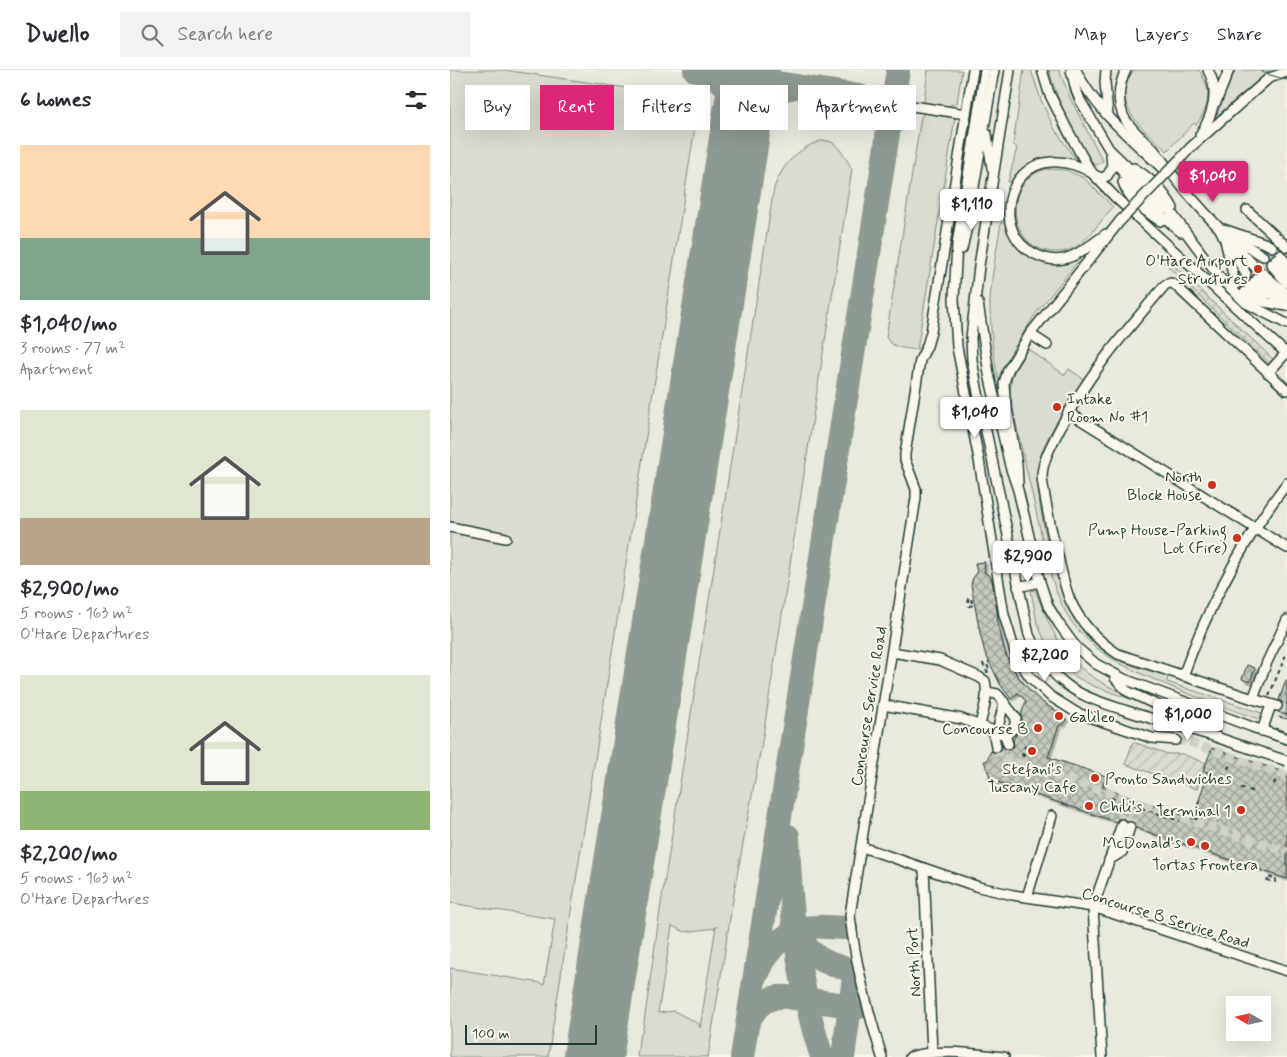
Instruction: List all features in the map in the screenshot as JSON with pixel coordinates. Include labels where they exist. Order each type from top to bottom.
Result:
[{"type":"street","name":"Concourse Service Road","points":[[882,1057],[859,975],[850,915],[916,498],[916,489],[905,460],[905,454],[920,360],[931,332],[973,70]]},
{"type":"street","points":[[985,70],[957,244],[954,292],[960,362],[979,460],[1004,615],[1015,652],[1030,677],[1050,696],[1078,713],[1152,738],[1176,740]]},
{"type":"street","points":[[954,292],[994,70]]},
{"type":"street","points":[[1010,70],[979,266],[971,338],[972,360],[1029,635],[1048,667],[1064,683],[1078,692],[1095,700],[1287,761]]},
{"type":"street","points":[[1042,70],[1049,93],[1093,174],[1115,197],[1287,353],[1268,373]]},
{"type":"street","points":[[1071,70],[1080,100],[1110,150],[1129,195],[1149,214],[1194,243]]},
{"type":"street","points":[[1076,70],[1088,92],[1108,116],[1190,196],[1254,265]]},
{"type":"street","points":[[1106,70],[1105,90],[1108,116]]},
{"type":"street","points":[[1126,70],[1121,80],[1119,92],[1120,104],[1126,121],[1157,154],[1190,196]]},
{"type":"street","points":[[1208,70],[1213,82],[1214,91],[1212,114]]},
{"type":"street","points":[[1018,490],[1017,464],[1005,398],[1004,383],[1008,370],[1030,334],[1112,230],[1180,159],[1203,131],[1212,114],[1229,70]]},
{"type":"street","points":[[1191,147],[1279,70]]},
{"type":"street","points":[[1270,78],[1287,72]]},
{"type":"street","points":[[916,107],[966,114]]},
{"type":"street","points":[[986,122],[993,178]]},
{"type":"street","points":[[1110,150],[1112,163],[1110,173],[1104,178],[1080,167],[1061,162],[1051,162],[1032,168],[1024,174],[1010,196],[1008,214],[1010,227],[1023,246],[1036,255],[1051,259],[1063,259],[1074,255],[1112,230]]},
{"type":"street","points":[[1110,150],[1137,185],[1194,243],[1220,278],[1246,303],[1287,324]]},
{"type":"street","points":[[1247,210],[1287,247]]},
{"type":"street","points":[[1219,227],[1230,234],[1264,248],[1254,265],[1234,278],[1225,240],[1219,227]]},
{"type":"street","points":[[1219,227],[1254,265]]},
{"type":"street","points":[[1287,274],[1281,264],[1262,273],[1250,297],[1256,300],[1287,302]]},
{"type":"street","points":[[1262,273],[1287,264]]},
{"type":"street","points":[[1262,273],[1287,283]]},
{"type":"street","points":[[1262,273],[1287,290]]},
{"type":"street","points":[[1262,273],[1287,294]]},
{"type":"street","points":[[1262,273],[1265,291],[1287,302]]},
{"type":"street","points":[[1262,730],[1271,705],[1118,654],[1106,646],[1087,627],[1070,599],[1062,575],[1050,524],[1042,474],[1048,453],[1068,412],[1117,342],[1168,283],[1175,285],[1287,390]]},
{"type":"street","points":[[976,288],[989,374],[1010,466],[1018,490],[1040,582],[1048,606],[1059,624],[1067,635],[1096,664],[1124,680],[1287,739]]},
{"type":"street","points":[[1030,334],[1046,345]]},
{"type":"street","points":[[1068,412],[1287,548]]},
{"type":"street","points":[[1183,676],[1204,620],[1234,562],[1273,501],[1287,483]]},
{"type":"street","points":[[450,527],[506,538]]},
{"type":"street","points":[[1018,587],[1040,582]]},
{"type":"street","points":[[1253,699],[1267,662],[1287,620]]},
{"type":"street","points":[[892,652],[940,660],[985,681],[987,692],[980,725]]},
{"type":"street","points":[[1110,672],[1127,691],[1160,706],[1195,706]]},
{"type":"street","points":[[883,705],[962,719],[998,732],[1012,731],[1016,718],[997,694],[987,692]]},
{"type":"street","points":[[996,747],[1004,702]]},
{"type":"street","points":[[998,732],[1008,744]]},
{"type":"street","points":[[1027,897],[1052,816]]},
{"type":"street","points":[[1102,1057],[1093,906],[1109,860],[1126,825]]},
{"type":"street","name":"Concourse B Service Road","points":[[862,847],[980,887],[1013,895],[1093,906],[1287,971]]},
{"type":"street","name":"North Port","points":[[924,868],[932,1053]]},
{"type":"street","points":[[910,1057],[932,1053],[964,1052],[1004,1057]]},
{"type":"path","points":[[1271,705],[1287,652]]},
{"type":"path","points":[[987,665],[990,672],[987,672],[983,664],[989,662]]},
{"type":"path","points":[[1022,757],[1026,747]]},
{"type":"path","points":[[1228,769],[1230,764]]},
{"type":"path","points":[[1274,784],[1276,779]]},
{"type":"path","points":[[1241,788],[1252,792]]},
{"type":"path","points":[[1111,798],[1180,821]]},
{"type":"path","points":[[1199,802],[1195,819],[1200,806]]},
{"type":"path","points":[[1170,843],[1164,841],[1163,845],[1172,848],[1174,842]]},
{"type":"path","points":[[1274,878],[1268,877],[1267,880],[1275,882],[1277,876]]},
{"type":"shaded area","points":[[450,70],[1287,70],[1287,1057],[450,1057]]},
{"type":"shaded area","points":[[450,70],[504,70],[606,85],[540,85],[540,130],[614,130],[614,86],[624,88],[624,130],[695,130],[548,1057],[450,1057],[450,968],[544,985],[555,919],[450,903]]},
{"type":"shaded area","points":[[928,70],[962,70],[957,103],[947,106],[925,103]]},
{"type":"shaded area","points":[[1024,70],[1031,70],[1041,100],[1054,128],[1076,160],[1047,158],[1039,160],[1025,168],[1011,183],[1008,182],[1017,148],[1013,144]]},
{"type":"shaded area","points":[[1049,70],[1059,70],[1071,100],[1103,161],[1095,166],[1068,120]]},
{"type":"shaded area","points":[[1134,70],[1199,70],[1206,84],[1207,105],[1201,118],[1196,125],[1194,123],[1167,151],[1140,125],[1127,105],[1125,94],[1127,83]]},
{"type":"shaded area","points":[[1235,70],[1270,70],[1217,114]]},
{"type":"shaded area","points":[[924,113],[955,118],[917,350],[895,346],[886,337],[921,117]]},
{"type":"shaded area","points":[[820,141],[832,142],[842,152],[852,169],[762,742],[736,881],[708,1057],[637,1057],[639,1039],[643,1029],[774,188],[781,172],[791,159],[812,144]],"holes":[[[672,926],[685,932],[715,928],[716,926],[700,1028],[699,1024],[674,1011],[658,1013]]]},
{"type":"shaded area","points":[[1046,169],[1066,170],[1084,178],[1113,207],[1082,243],[1066,251],[1055,252],[1039,249],[1027,240],[1019,228],[1016,215],[1016,200],[1021,187],[1031,176]]},
{"type":"shaded area","points":[[1001,222],[1005,224],[1013,240],[1030,256],[1065,263],[1080,259],[1036,313],[1010,354],[998,379],[992,341],[990,302]]},
{"type":"shaded area","points":[[1164,256],[1273,359],[1269,363],[1161,260]]},
{"type":"shaded area","points":[[1028,349],[1065,375],[1069,369],[1082,378],[1083,383],[1046,441],[1039,462],[1038,476],[1042,517],[1047,541],[1060,585],[1074,617],[1104,651],[1118,660],[1168,676],[1167,682],[1265,714],[1262,718],[1259,719],[1194,696],[1121,664],[1092,644],[1074,625],[1066,613],[1050,573],[1010,397],[1014,371]]},
{"type":"shaded area","points":[[1035,590],[1054,634],[1070,657],[1093,677],[1142,703],[1093,686],[1076,677],[1049,650],[1037,623],[1031,591]]},
{"type":"shaded area","points":[[1133,742],[1168,754],[1182,754],[1206,763],[1197,789],[1125,764]]},
{"type":"building","name":"Concourse B","points":[[985,562],[984,572],[992,580],[997,619],[1008,660],[1017,675],[1036,697],[1066,719],[1064,724],[1059,725],[1048,757],[1106,776],[1102,787],[1193,819],[1208,772],[1203,771],[1212,748],[1287,773],[1287,879],[1136,828],[1134,822],[1124,818],[1118,819],[1116,822],[1001,783],[996,782],[995,784],[987,779],[990,777],[984,761],[987,761],[991,751],[994,753],[1000,752],[1002,746],[1007,750],[1013,748],[1013,740],[1021,726],[1021,715],[1026,701],[1018,693],[1011,699],[1000,684],[985,653],[971,585],[977,573],[975,563]]},
{"type":"building","points":[[1247,665],[1255,668],[1250,682],[1242,679]]},
{"type":"building","points":[[1286,680],[1287,715],[1278,712],[1283,707],[1282,702],[1279,700]]},
{"type":"taxiway","points":[[695,70],[860,96],[879,110],[887,133]]},
{"type":"taxiway","points":[[742,1057],[898,70]]},
{"type":"taxiway","points":[[706,73],[725,85],[734,98],[739,112],[739,135]]},
{"type":"taxiway","points":[[739,137],[748,118],[759,103],[775,93],[796,87]]},
{"type":"taxiway","points":[[788,836],[793,920],[801,975],[822,1057]]},
{"type":"taxiway","points":[[759,971],[762,963],[777,943],[791,933],[812,927],[846,928]]},
{"type":"taxiway","points":[[796,929],[800,938],[811,952],[825,962],[852,969]]},
{"type":"taxiway","points":[[843,1057],[854,977]]},
{"type":"taxiway","points":[[748,1023],[758,1007],[768,1000],[780,997],[860,1007]]},
{"type":"runway","points":[[593,1057],[750,70]]},
{"type":"tunnel","points":[[1268,251],[1276,259]]},
{"type":"tunnel","points":[[1259,261],[1266,269]]},
{"type":"tunnel","points":[[1250,270],[1258,278]]},
{"type":"tunnel","points":[[1241,279],[1249,287]]},
{"type":"tunnel","points":[[1277,706],[1287,710]]},
{"type":"tunnel","points":[[1163,708],[1219,735]]},
{"type":"tunnel","points":[[1176,740],[1189,742],[1287,776]]},
{"type":"tunnel","points":[[996,747],[999,756],[1005,759],[1287,852]]},
{"type":"tunnel","points":[[1122,824],[1130,800]]},
{"type":"tunnel","points":[[1130,827],[1139,803]]},
{"type":"tram line","points":[[1259,70],[1287,80]]},
{"type":"tram line","points":[[1279,717],[1287,719]]},
{"type":"tram line","points":[[1275,728],[1287,732]]},
{"type":"place","name":"O'Hare Airport Structures","points":[[1258,269]]},
{"type":"place","name":"Intake Room No #1","points":[[1057,407]]},
{"type":"place","name":"North Block House","points":[[1212,485]]},
{"type":"place","name":"Pump House-Parking Lot (Fire)","points":[[1237,538]]},
{"type":"place","name":"Galileo","points":[[1059,716]]},
{"type":"place","name":"Concourse B","points":[[1038,728]]},
{"type":"place","name":"Stefani's Tuscany Cafe","points":[[1032,751]]},
{"type":"place","name":"Pronto Sandwiches","points":[[1095,778]]},
{"type":"place","name":"Chili's","points":[[1089,806]]},
{"type":"place","name":"Terminal 1","points":[[1241,810]]},
{"type":"place","name":"McDonald's","points":[[1191,842]]},
{"type":"place","name":"Tortas Frontera","points":[[1205,846]]}]
